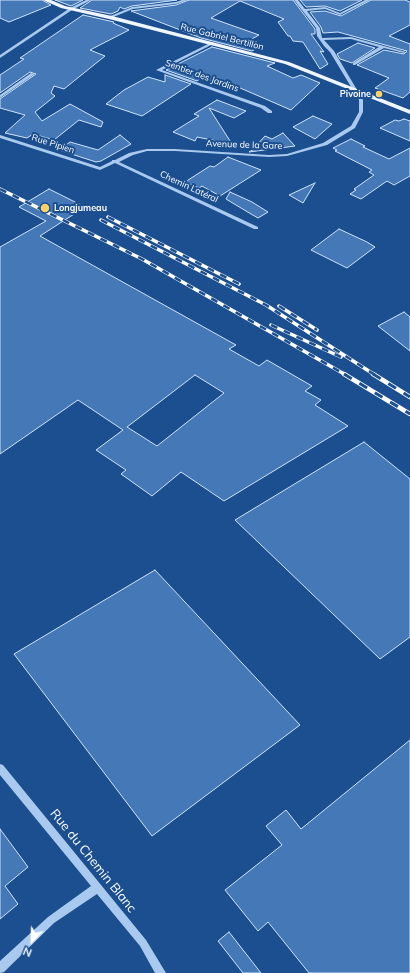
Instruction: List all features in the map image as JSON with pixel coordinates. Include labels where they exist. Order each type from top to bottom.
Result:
[{"type":"main road","name":"Rue Gabriel Bertillon","points":[[46,0],[71,10],[110,17],[287,63],[410,112]]},
{"type":"street","points":[[0,57],[71,10],[89,0]]},
{"type":"street","points":[[110,17],[132,8],[176,3],[186,0]]},
{"type":"street","name":"Avenue de la Gare","points":[[100,169],[123,157],[138,152],[156,150],[269,156],[287,155],[308,150],[334,139],[353,127],[361,112],[362,104],[359,94],[354,89],[332,51],[322,40],[318,28],[296,0]]},
{"type":"street","points":[[305,10],[325,8],[340,14],[368,0]]},
{"type":"street","points":[[322,40],[351,38],[404,52]]},
{"type":"street","name":"Sentier des Jardins","points":[[211,44],[158,70],[263,107],[270,112]]},
{"type":"street","points":[[355,64],[382,46]]},
{"type":"street","points":[[0,97],[33,74]]},
{"type":"street","name":"Rue Pipien","points":[[0,136],[100,169]]},
{"type":"street","name":"Chemin Latéral","points":[[114,161],[256,228]]},
{"type":"street","name":"Rue du Chemin Blanc","points":[[0,768],[142,943],[161,973]]},
{"type":"street","points":[[0,968],[50,920],[98,887]]},
{"type":"building","points":[[0,0],[42,0],[51,5],[9,22],[0,18]]},
{"type":"building","points":[[55,0],[83,0],[71,6]]},
{"type":"building","points":[[92,0],[177,0],[132,6],[124,9],[120,7],[118,11],[111,14],[80,8]]},
{"type":"building","points":[[189,0],[293,0],[315,29],[315,34],[311,34],[324,52],[320,51],[328,64],[320,69],[303,42],[293,41],[278,22],[284,19],[240,1],[211,18],[259,35],[250,40],[257,42],[253,45],[259,47],[252,51],[201,38],[131,11],[176,5]]},
{"type":"building","points":[[300,0],[362,0],[340,11],[325,6],[306,7]]},
{"type":"building","points":[[371,0],[405,0],[410,2],[410,25],[389,36],[410,44],[410,92],[403,98],[375,88],[389,78],[357,65],[384,50],[404,54],[407,51],[338,32],[323,33],[321,27],[310,12],[325,11],[341,16]]},
{"type":"building","points":[[83,15],[114,22],[113,23],[129,30],[90,50],[105,56],[64,89],[54,86],[51,93],[55,96],[35,112],[42,121],[70,104],[103,122],[101,127],[79,120],[54,140],[33,134],[27,138],[5,133],[25,115],[0,108],[0,99],[36,74],[30,72],[0,93],[0,75],[24,59],[20,58]]},
{"type":"building","points":[[358,43],[375,48],[352,63],[340,59],[337,54]]},
{"type":"building","points":[[212,47],[275,63],[267,66],[293,78],[301,75],[320,83],[291,110],[217,78],[209,81],[201,78],[197,81],[166,70]]},
{"type":"building","points":[[165,75],[191,84],[142,116],[106,104],[124,90],[148,77],[165,82]]},
{"type":"building","points":[[217,100],[246,111],[234,118],[209,108],[232,144],[197,137],[195,141],[173,132],[199,116],[194,114]]},
{"type":"building","points":[[313,116],[332,124],[315,139],[293,127]]},
{"type":"building","points":[[404,119],[410,121],[410,141],[380,128],[395,120],[399,121]]},
{"type":"building","points":[[283,133],[295,146],[249,152],[256,148],[254,148],[265,136],[272,139]]},
{"type":"building","points":[[120,135],[131,144],[101,161],[96,162],[59,150],[70,142],[98,150]]},
{"type":"building","points":[[351,139],[365,146],[363,147],[389,159],[410,148],[410,176],[394,185],[387,181],[361,199],[350,194],[356,190],[354,189],[374,175],[369,172],[372,170],[335,151],[337,150],[333,148]]},
{"type":"building","points":[[228,157],[261,170],[220,196],[202,186],[199,188],[185,182],[210,166],[214,167]]},
{"type":"building","points":[[315,183],[303,203],[289,195]]},
{"type":"building","points":[[49,189],[85,207],[40,236],[236,345],[229,349],[259,366],[267,360],[312,386],[305,391],[321,400],[315,405],[348,426],[224,501],[181,472],[152,496],[121,474],[126,470],[96,450],[123,430],[78,400],[0,454],[0,247],[46,221],[19,207]],"holes":[[[195,375],[224,393],[157,446],[127,427]]]},
{"type":"building","points":[[230,192],[252,202],[268,212],[258,218],[226,199]]},
{"type":"building","points":[[339,229],[375,247],[347,268],[311,250]]},
{"type":"building","points":[[404,312],[410,317],[410,351],[378,326]]},
{"type":"building","points":[[364,442],[410,479],[410,637],[380,659],[235,520]]},
{"type":"building","points":[[155,570],[300,725],[152,836],[14,654]]},
{"type":"building","points":[[410,740],[410,973],[309,973],[268,922],[258,931],[225,890],[282,845],[266,826],[286,810],[301,829]]},
{"type":"building","points":[[0,829],[28,867],[5,886],[18,904],[0,919]]},
{"type":"building","points":[[229,932],[261,973],[243,973],[218,941]]},
{"type":"railway","points":[[0,189],[142,259],[346,375]]},
{"type":"railway","points":[[108,217],[239,284]]},
{"type":"railway","points":[[101,220],[266,305],[375,375]]},
{"type":"railway","points":[[279,306],[317,330]]},
{"type":"railway","points":[[271,325],[341,357]]},
{"type":"railway","points":[[344,374],[410,414]]},
{"type":"railway","points":[[373,374],[410,397]]},
{"type":"place","name":"Pivoine","points":[[379,94]]},
{"type":"place","name":"Longjumeau","points":[[45,208]]}]
